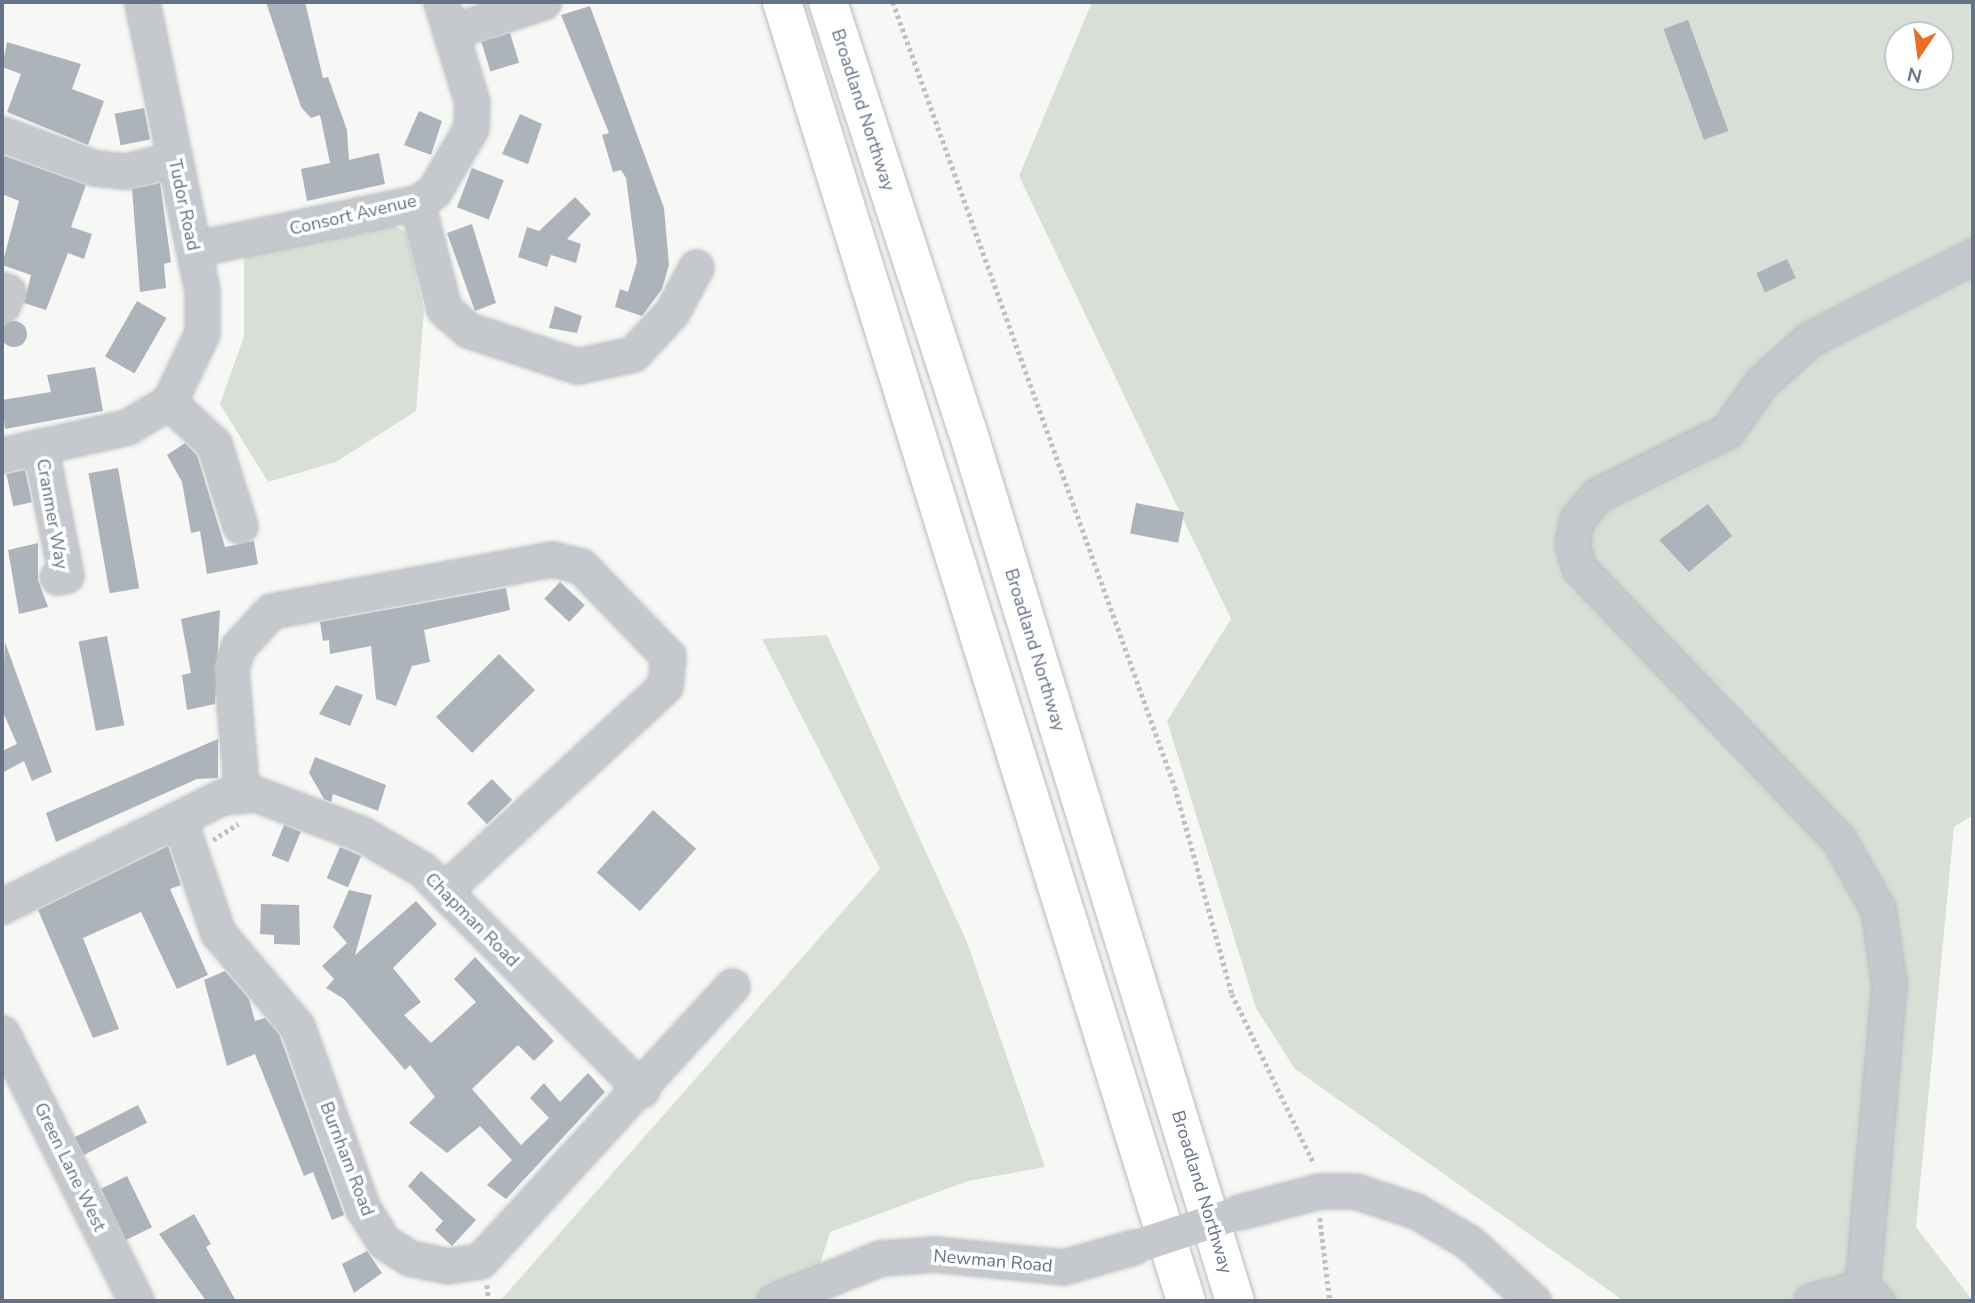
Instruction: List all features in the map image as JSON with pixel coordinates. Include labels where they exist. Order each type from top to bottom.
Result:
[{"type":"highway","points":[[782,2],[1186,1301]]},
{"type":"highway","name":"Broadland Northway","points":[[828,2],[967,429],[1235,1301]]},
{"type":"street","name":"Tudor Road","points":[[142,2],[194,249],[202,333],[169,402]]},
{"type":"street","points":[[446,17],[544,2]]},
{"type":"street","name":"Consort Avenue","points":[[194,249],[417,203],[434,191],[471,128],[472,102],[446,17]]},
{"type":"street","points":[[2,134],[95,168],[126,171],[175,159]]},
{"type":"street","points":[[417,203],[444,309],[468,330],[577,366],[633,354],[672,312],[696,267]]},
{"type":"street","points":[[1811,1301],[1869,1294],[1889,984],[1878,909],[1839,840],[1579,568],[1572,544],[1577,519],[1597,495],[1727,431],[1762,382],[1810,339],[1973,257]]},
{"type":"street","points":[[2,290],[8,292],[2,306]]},
{"type":"street","points":[[2,455],[127,427],[169,402],[214,444],[240,526]]},
{"type":"street","name":"Cranmer Way","points":[[40,446],[66,575],[57,577]]},
{"type":"street","points":[[242,795],[231,668],[238,647],[271,611],[552,559],[581,566],[668,656],[664,686],[444,891]]},
{"type":"street","name":"Chapman Road","points":[[2,906],[222,797],[242,795],[275,801],[362,834],[423,870],[642,1090]]},
{"type":"street","name":"Burnham Road","points":[[179,819],[218,933],[297,1026],[362,1207],[384,1242],[410,1258],[447,1266],[480,1261],[642,1090],[732,986]]},
{"type":"street","name":"Green Lane West","points":[[2,1034],[136,1301]]},
{"type":"street","name":"Newman Road","points":[[775,1301],[880,1258],[935,1254],[1063,1267],[1133,1248],[1239,1212],[1318,1191],[1355,1191],[1416,1211],[1470,1243],[1533,1301]]},
{"type":"path","points":[[894,2],[1175,787],[1233,994],[1311,1156],[1318,1191],[1330,1301]]},
{"type":"path","points":[[191,853],[275,801]]},
{"type":"shaded area","points":[[1092,2],[1973,2],[1973,815],[1954,827],[1916,1227],[1973,1301],[1624,1301],[1295,1069],[1256,1008],[1167,721],[1231,619],[1019,176]]},
{"type":"shaded area","points":[[389,223],[406,232],[424,310],[416,411],[336,462],[268,482],[220,404],[244,336],[244,255]]},
{"type":"shaded area","points":[[827,635],[967,942],[1045,1167],[968,1181],[830,1232],[809,1301],[500,1301],[880,869],[762,639]]},
{"type":"building","points":[[266,2],[305,2],[323,78],[328,77],[347,130],[349,160],[379,153],[385,184],[307,201],[301,169],[330,163],[320,115],[311,118],[301,107]]},
{"type":"building","points":[[590,6],[664,208],[669,265],[662,289],[642,316],[615,307],[620,289],[628,292],[637,262],[626,178],[621,170],[613,172],[602,135],[609,133],[561,15]]},
{"type":"building","points":[[1688,20],[1728,131],[1704,140],[1664,29]]},
{"type":"building","points":[[510,33],[519,63],[490,71],[481,42]]},
{"type":"building","points":[[7,42],[81,64],[72,89],[104,101],[88,145],[7,112],[21,74],[2,67]]},
{"type":"building","points":[[144,108],[150,139],[121,145],[115,114]]},
{"type":"building","points":[[419,111],[442,121],[431,155],[404,145]]},
{"type":"building","points":[[520,114],[542,124],[528,164],[502,154]]},
{"type":"building","points":[[2,155],[86,185],[71,227],[92,234],[84,259],[68,253],[46,310],[24,303],[31,275],[2,265],[19,201],[2,194]]},
{"type":"building","points":[[472,168],[504,180],[489,219],[457,207]]},
{"type":"building","points":[[160,183],[171,262],[164,264],[166,288],[140,292],[132,189]]},
{"type":"building","points":[[575,197],[591,214],[567,239],[581,244],[576,263],[551,255],[547,267],[518,257],[527,227],[539,231]]},
{"type":"building","points":[[472,224],[496,303],[475,311],[447,233]]},
{"type":"building","points":[[1787,259],[1796,278],[1765,292],[1756,273]]},
{"type":"building","points":[[137,301],[166,318],[134,373],[105,356]]},
{"type":"building","points":[[555,306],[582,316],[577,333],[549,328]]},
{"type":"building","points":[[14,321],[24,324],[27,334],[24,344],[14,347],[4,344],[1,334],[4,324]]},
{"type":"building","points":[[95,367],[103,411],[5,429],[2,400],[51,392],[47,375]]},
{"type":"building","points":[[185,443],[197,455],[225,547],[254,541],[258,564],[207,574],[200,531],[191,533],[182,482],[167,455]]},
{"type":"building","points":[[118,468],[139,588],[110,593],[88,473]]},
{"type":"building","points":[[25,470],[32,502],[13,506],[6,474]]},
{"type":"building","points":[[1136,503],[1184,512],[1178,543],[1130,533]]},
{"type":"building","points":[[1708,504],[1732,536],[1689,572],[1659,540]]},
{"type":"building","points":[[38,543],[38,580],[48,607],[19,614],[8,550]]},
{"type":"building","points":[[560,582],[585,605],[569,622],[544,599]]},
{"type":"building","points":[[506,588],[510,610],[424,630],[430,662],[412,666],[396,706],[376,699],[371,646],[330,654],[329,640],[323,641],[320,622]]},
{"type":"building","points":[[220,610],[215,704],[187,710],[182,675],[191,673],[181,619]]},
{"type":"building","points":[[107,636],[124,725],[96,731],[79,642]]},
{"type":"building","points":[[5,642],[52,772],[32,781],[24,761],[2,773],[2,751],[17,744],[2,710]]},
{"type":"building","points":[[499,654],[535,690],[472,753],[436,717]]},
{"type":"building","points":[[336,685],[363,695],[350,726],[319,714]]},
{"type":"building","points":[[218,739],[218,778],[197,779],[56,842],[46,813]]},
{"type":"building","points":[[315,757],[386,785],[378,811],[333,794],[331,802],[324,799],[309,773]]},
{"type":"building","points":[[492,779],[512,800],[487,824],[467,803]]},
{"type":"building","points":[[653,810],[696,849],[640,911],[597,872]]},
{"type":"building","points":[[284,825],[301,832],[288,862],[272,856]]},
{"type":"building","points":[[168,846],[181,885],[170,889],[208,975],[177,989],[141,912],[83,938],[119,1029],[93,1038],[38,910]]},
{"type":"building","points":[[340,847],[361,856],[348,887],[327,878]]},
{"type":"building","points":[[349,890],[372,895],[355,955],[416,901],[437,924],[393,968],[421,1002],[404,1015],[431,1043],[476,1002],[454,979],[475,957],[554,1041],[534,1061],[518,1045],[472,1089],[521,1145],[549,1118],[530,1098],[544,1083],[560,1102],[588,1073],[605,1092],[506,1199],[487,1185],[512,1160],[480,1126],[447,1153],[409,1123],[435,1097],[410,1065],[405,1070],[344,999],[326,988],[334,979],[322,966],[347,943],[333,927]]},
{"type":"building","points":[[261,904],[299,905],[300,945],[274,944],[274,935],[260,934]]},
{"type":"building","points":[[225,971],[249,999],[255,1021],[265,1018],[279,1034],[344,1215],[332,1220],[313,1172],[304,1176],[255,1054],[227,1066],[204,980]]},
{"type":"building","points":[[138,1105],[147,1123],[84,1155],[75,1137]]},
{"type":"building","points":[[421,1171],[476,1220],[452,1246],[435,1230],[443,1221],[408,1186]]},
{"type":"building","points":[[127,1176],[152,1227],[126,1240],[101,1189]]},
{"type":"building","points":[[194,1214],[211,1244],[206,1247],[236,1301],[206,1301],[159,1234]]},
{"type":"building","points":[[367,1251],[382,1273],[354,1293],[342,1264]]}]
